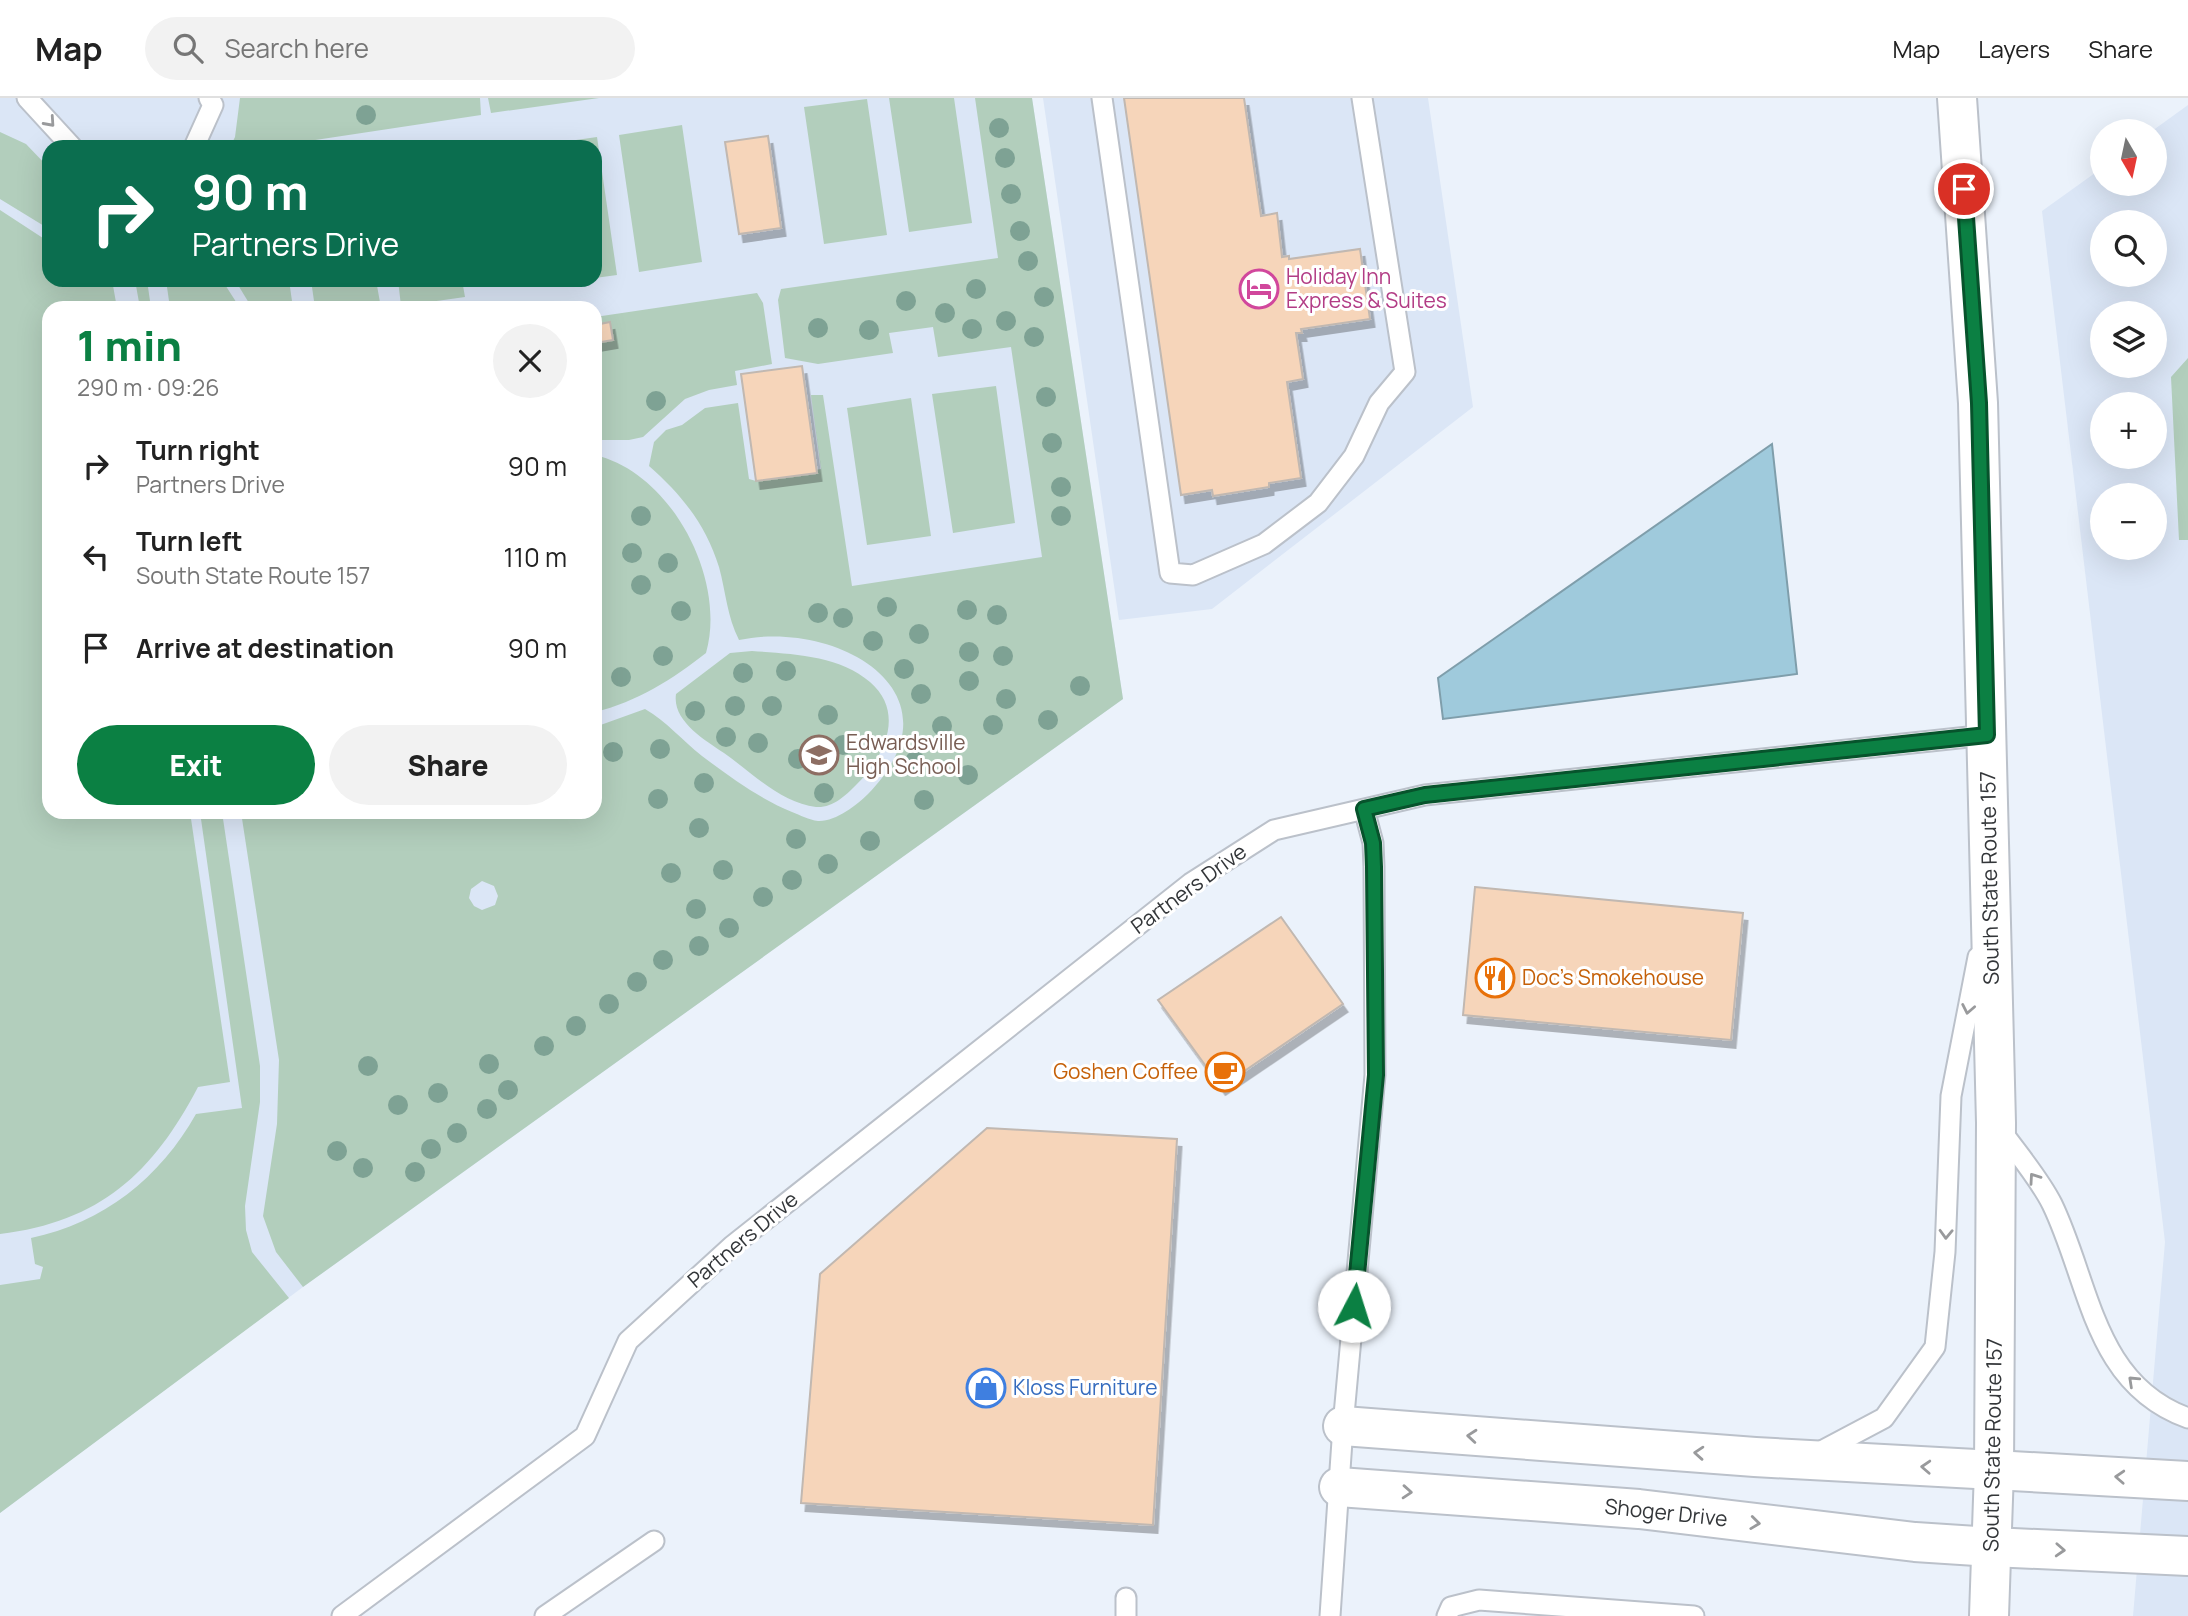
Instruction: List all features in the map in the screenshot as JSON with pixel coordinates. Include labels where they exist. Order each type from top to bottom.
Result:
[{"type":"street","name":"South State Route 157","points":[[1957,98],[1979,403],[1996,1123],[1994,1470],[1989,1616]]},
{"type":"street","points":[[1343,1426],[1805,1460],[2188,1481]]},
{"type":"street","name":"Shoger Drive","points":[[1339,1488],[1639,1509],[1915,1542],[2188,1556]]},
{"type":"lane","points":[[27,98],[66,140]]},
{"type":"lane","points":[[1102,98],[1170,573],[1193,575],[1264,544],[1318,503],[1354,456],[1379,403],[1405,372],[1362,98]]},
{"type":"lane","points":[[197,140],[212,100]]},
{"type":"lane","name":"Partners Drive","points":[[342,1616],[586,1436],[628,1341],[732,1247],[1191,883],[1274,830],[1425,795],[1987,735]]},
{"type":"lane","points":[[1329,1616],[1343,1426],[1376,1075],[1373,843],[1364,809]]},
{"type":"lane","points":[[1805,1460],[1884,1418],[1935,1347],[1945,1252],[1951,1096],[1991,894]]},
{"type":"lane","points":[[1996,1123],[2051,1202],[2096,1326],[2124,1372],[2162,1409],[2188,1418]]},
{"type":"lane","points":[[545,1616],[654,1541]]},
{"type":"lane","points":[[1447,1616],[1451,1607],[1479,1600],[1694,1616]]},
{"type":"shaded area","name":"Edwardsville High School","points":[[0,98],[1032,98],[1123,699],[303,1287],[0,1513]]},
{"type":"shaded area","points":[[1043,98],[1428,98],[1473,407],[1212,609],[1119,620]]},
{"type":"shaded area","points":[[2188,105],[2188,1616],[2133,1616],[2165,1242],[2042,211],[2090,177],[2090,196],[2167,196],[2167,120]]},
{"type":"green space","points":[[240,98],[480,98],[481,115],[315,140],[234,140]]},
{"type":"green space","points":[[488,98],[599,98],[491,113]]},
{"type":"green space","points":[[889,98],[954,98],[972,223],[909,232]]},
{"type":"green space","points":[[975,98],[1032,98],[1123,699],[303,1287],[276,1252],[263,1216],[277,1124],[279,1060],[242,819],[602,819],[602,724],[645,709],[723,772],[780,807],[808,819],[831,819],[852,808],[868,794],[895,757],[903,724],[896,695],[877,671],[849,653],[814,641],[776,636],[739,640],[729,613],[714,552],[700,524],[672,488],[649,466],[654,442],[666,430],[682,425],[705,408],[738,403],[749,479],[756,481],[821,469],[811,395],[823,395],[852,586],[1042,557],[1011,347],[938,357],[933,327],[889,333],[893,353],[818,364],[785,358],[778,300],[781,289],[998,258]],"holes":[[[482,881],[494,886],[498,896],[495,905],[482,910],[474,906],[469,898],[471,889]]]},
{"type":"green space","points":[[867,99],[887,235],[824,244],[804,107]]},
{"type":"green space","points":[[682,125],[702,262],[639,272],[619,135]]},
{"type":"green space","points":[[0,132],[26,144],[42,161],[42,225],[0,199]]},
{"type":"green space","points":[[597,137],[597,140],[576,140]]},
{"type":"green space","points":[[602,172],[617,275],[602,277]]},
{"type":"green space","points":[[0,210],[42,237],[42,287],[113,287],[116,301],[42,301],[42,819],[191,819],[230,1082],[198,1087],[181,1118],[142,1168],[120,1188],[95,1205],[67,1218],[35,1228],[0,1234]]},
{"type":"green space","points":[[136,287],[148,287],[150,301],[139,301]]},
{"type":"green space","points":[[167,287],[226,287],[236,301],[169,301]]},
{"type":"green space","points":[[239,287],[290,287],[292,301],[248,301]]},
{"type":"green space","points":[[312,287],[377,287],[380,301],[314,301]]},
{"type":"green space","points":[[399,287],[463,287],[465,297],[437,301],[400,301]]},
{"type":"green space","points":[[757,293],[763,303],[772,364],[735,371],[737,385],[709,390],[685,399],[643,437],[602,440],[602,341],[613,339],[610,322],[602,324],[602,316]]},
{"type":"green space","points":[[2188,358],[2188,540],[2179,540],[2171,377]]},
{"type":"green space","points":[[996,386],[1015,523],[953,533],[932,394]]},
{"type":"green space","points":[[911,398],[931,536],[867,545],[847,408]]},
{"type":"green space","points":[[602,458],[623,466],[648,483],[669,506],[687,533],[700,563],[708,594],[710,624],[706,653],[640,696],[602,710]]},
{"type":"green space","points":[[752,651],[798,655],[844,666],[870,682],[881,694],[889,721],[882,749],[866,774],[848,793],[833,803],[822,807],[803,804],[767,786],[699,736],[679,713],[676,694],[730,653]]},
{"type":"green space","points":[[201,819],[223,819],[260,1066],[260,1102],[245,1206],[246,1230],[252,1252],[289,1298],[0,1513],[0,1285],[40,1279],[43,1267],[35,1264],[31,1238],[82,1221],[127,1194],[165,1158],[196,1114],[242,1108]]},
{"type":"water","points":[[1772,444],[1797,674],[1443,719],[1438,678]]},
{"type":"building","name":"Holiday Inn Express & Suites","points":[[1124,98],[1244,98],[1261,216],[1277,213],[1282,257],[1289,256],[1289,259],[1360,249],[1370,319],[1301,329],[1302,333],[1296,333],[1303,379],[1287,382],[1301,478],[1269,483],[1269,487],[1213,496],[1212,490],[1181,495]]},
{"type":"building","points":[[768,136],[781,228],[739,234],[725,142]]},
{"type":"building","points":[[610,322],[613,340],[602,342],[602,324]]},
{"type":"building","points":[[802,366],[817,473],[756,481],[741,374]]},
{"type":"building","points":[[1475,887],[1743,913],[1731,1040],[1463,1015]]},
{"type":"building","points":[[1281,917],[1343,1004],[1221,1087],[1158,1000]]},
{"type":"building","name":"Kloss Furniture","points":[[987,1128],[1177,1139],[1153,1525],[801,1503],[820,1274]]},
{"type":"place","name":"Holiday Inn Express & Suites","points":[[1259,289]]},
{"type":"place","name":"Edwardsville High School","points":[[819,755]]},
{"type":"place","name":"Doc's Smokehouse","points":[[1495,978]]},
{"type":"place","name":"Goshen Coffee","points":[[1225,1072]]},
{"type":"place","name":"Kloss Furniture","points":[[986,1388]]},
{"type":"route","points":[[1354,1306],[1376,1075],[1373,843],[1364,809],[1425,795],[1987,735],[1979,403],[1964,189]]}]
